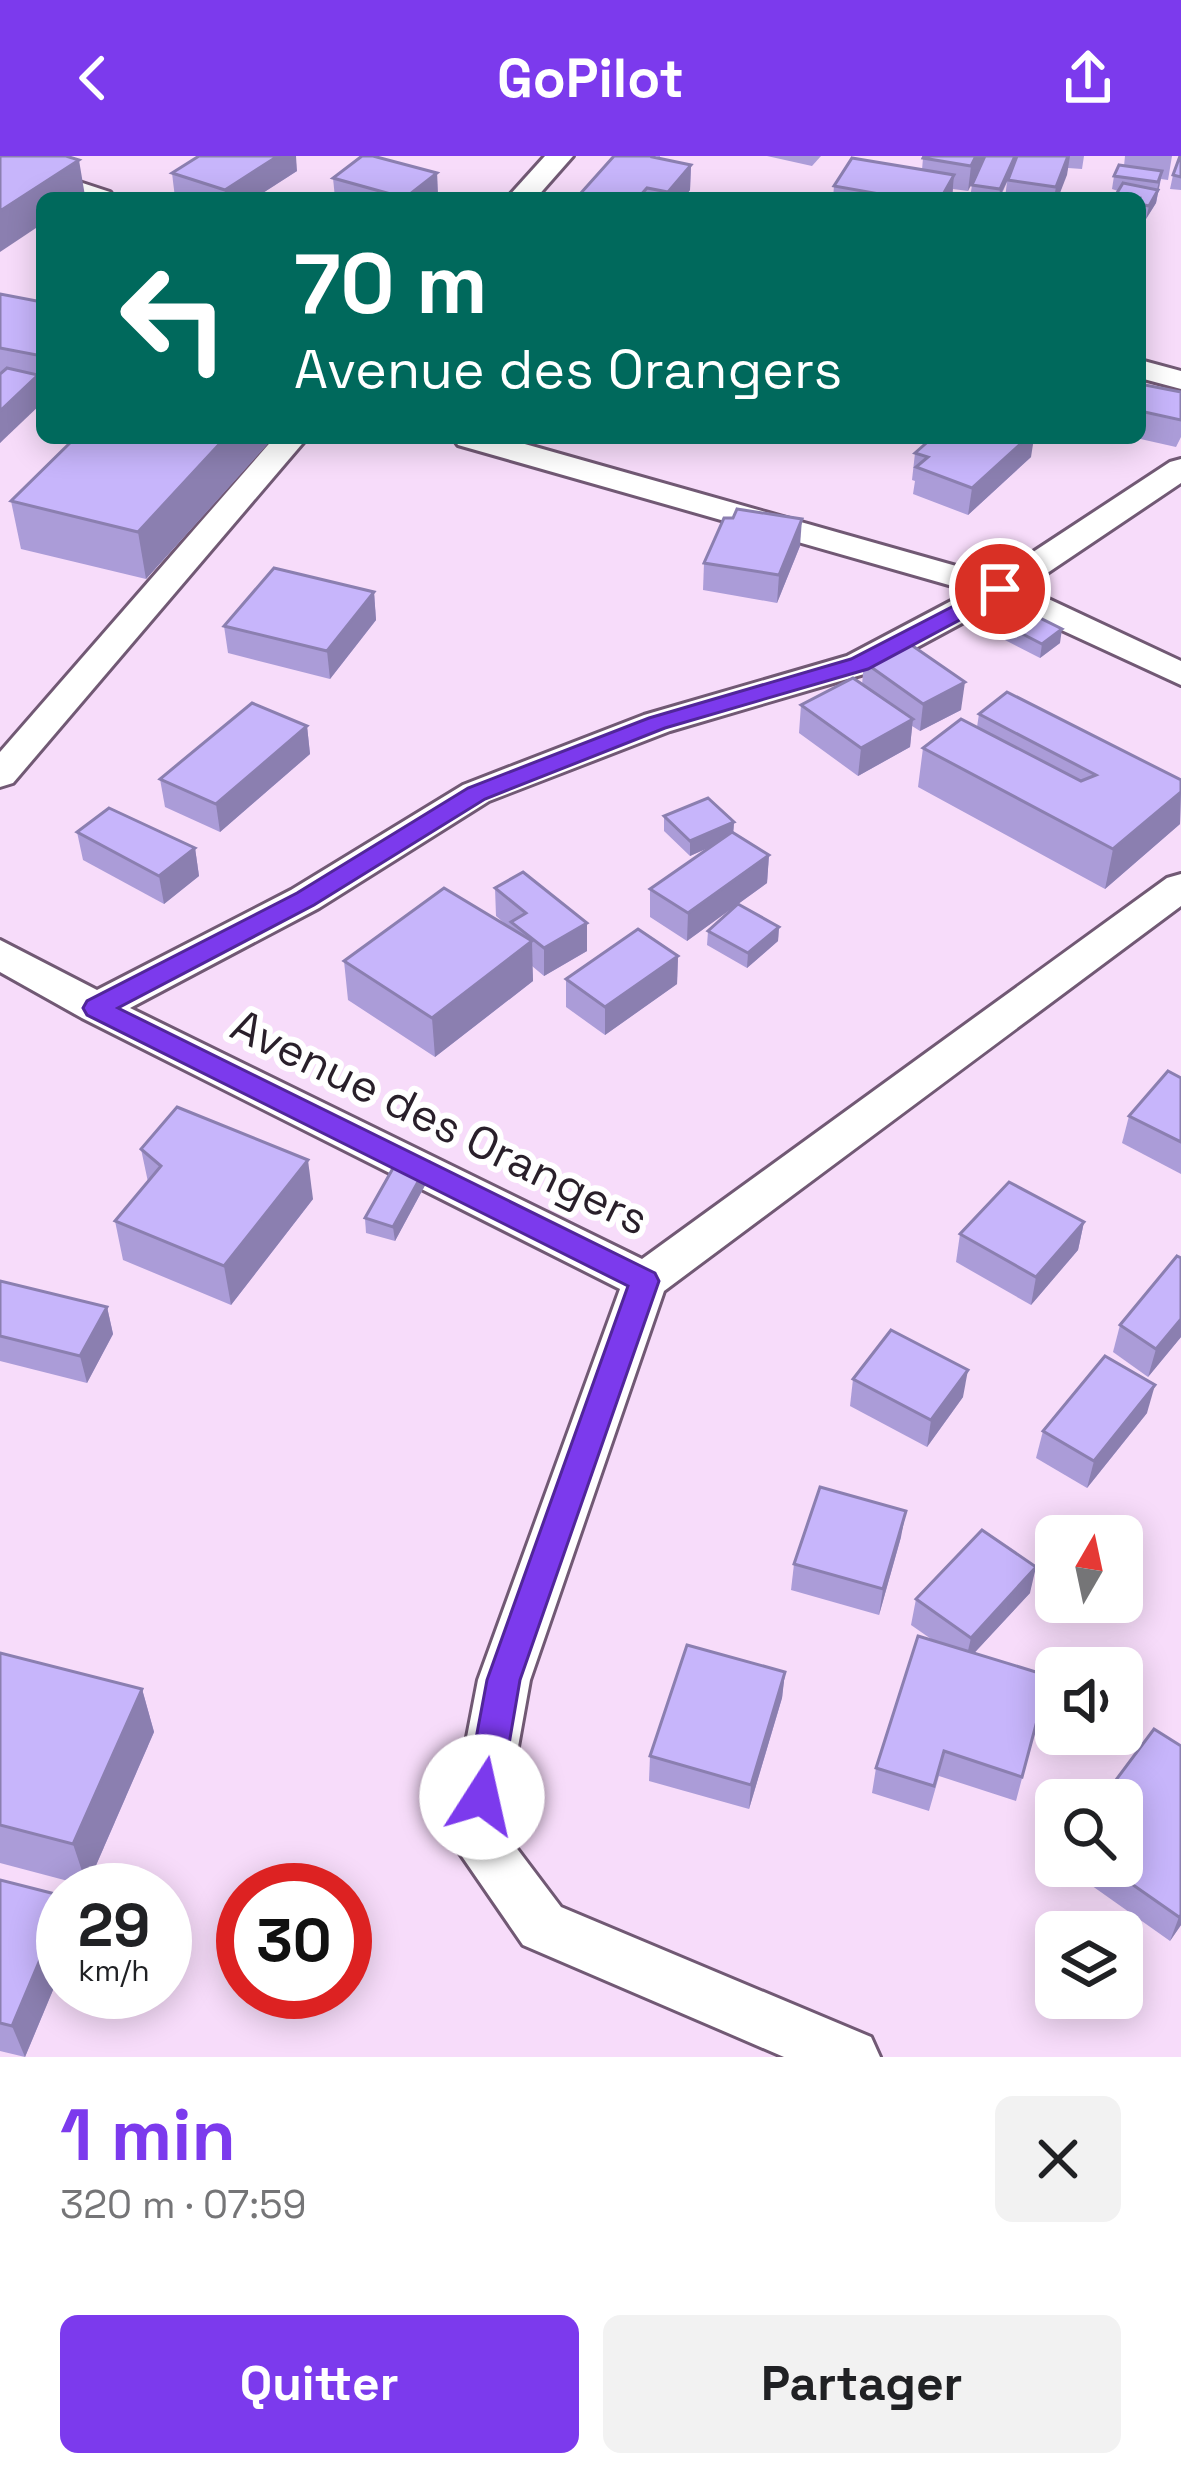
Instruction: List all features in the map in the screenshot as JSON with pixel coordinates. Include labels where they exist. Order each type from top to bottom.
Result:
[{"type":"street","points":[[526,192],[560,156]]},
{"type":"street","points":[[0,164],[82,192]]},
{"type":"street","points":[[1146,371],[1181,380]]},
{"type":"street","points":[[0,776],[286,444]]},
{"type":"street","points":[[490,444],[1000,589],[1181,674]]},
{"type":"street","points":[[96,1008],[305,899],[476,793],[657,723],[860,664],[1000,589],[1181,469]]},
{"type":"street","points":[[851,2057],[542,1926],[475,1836],[504,1680],[645,1281],[1181,887]]},
{"type":"street","name":"Avenue des Orangers","points":[[0,954],[96,1008],[645,1281]]},
{"type":"building","points":[[0,156],[66,156],[79,160],[0,211]]},
{"type":"building","points":[[199,156],[278,156],[225,190],[172,173]]},
{"type":"building","points":[[362,156],[437,173],[413,192],[383,192],[333,178]]},
{"type":"building","points":[[614,156],[654,156],[691,165],[668,192],[647,188],[643,192],[582,192]]},
{"type":"building","points":[[924,156],[976,156],[971,166]]},
{"type":"building","points":[[985,156],[1015,156],[1000,189],[972,185]]},
{"type":"building","points":[[1017,156],[1068,156],[1056,187],[1008,180]]},
{"type":"building","points":[[1181,156],[1181,177],[1173,175]]},
{"type":"building","points":[[852,158],[954,175],[944,192],[868,192],[834,186]]},
{"type":"building","points":[[1119,165],[1162,171],[1158,182],[1114,176]]},
{"type":"building","points":[[1123,183],[1158,190],[1149,206],[1146,192],[1118,192]]},
{"type":"building","points":[[0,294],[36,301],[36,355],[0,348]]},
{"type":"building","points":[[7,368],[36,377],[0,411],[0,374]]},
{"type":"building","points":[[1146,385],[1181,392],[1181,420],[1146,412]]},
{"type":"building","points":[[69,444],[219,444],[138,532],[11,501]]},
{"type":"building","points":[[925,444],[1020,444],[972,488],[916,467],[928,457],[915,453]]},
{"type":"building","points":[[737,509],[802,519],[779,575],[704,563],[724,518],[733,518]]},
{"type":"building","points":[[274,568],[374,592],[327,651],[224,626]]},
{"type":"building","points":[[996,596],[1062,629],[1042,644],[976,610]]},
{"type":"building","points":[[907,642],[965,682],[923,704],[864,662]]},
{"type":"building","points":[[853,678],[913,719],[861,748],[801,705]]},
{"type":"building","points":[[1007,692],[1181,780],[1181,792],[1113,849],[923,748],[961,719],[1081,781],[1096,775],[979,714]]},
{"type":"building","points":[[252,703],[307,726],[216,804],[160,779]]},
{"type":"building","points":[[708,798],[734,822],[690,841],[664,816]]},
{"type":"building","points":[[109,808],[195,848],[159,876],[77,832]]},
{"type":"building","points":[[732,832],[769,855],[688,913],[650,889]]},
{"type":"building","points":[[523,872],[587,923],[544,948],[511,922],[526,913],[495,888]]},
{"type":"building","points":[[444,888],[532,941],[432,1018],[344,961]]},
{"type":"building","points":[[738,904],[779,927],[748,953],[708,931]]},
{"type":"building","points":[[638,929],[678,956],[605,1007],[566,979]]},
{"type":"building","points":[[1168,1071],[1181,1078],[1181,1142],[1129,1116]]},
{"type":"building","points":[[177,1107],[308,1160],[224,1266],[115,1221],[161,1166],[141,1149]]},
{"type":"building","points":[[401,1154],[429,1162],[393,1227],[365,1218]]},
{"type":"building","points":[[1009,1182],[1084,1222],[1036,1277],[960,1234]]},
{"type":"building","points":[[1177,1256],[1181,1258],[1181,1319],[1156,1349],[1120,1325]]},
{"type":"building","points":[[0,1281],[107,1307],[80,1356],[0,1336]]},
{"type":"building","points":[[891,1330],[968,1370],[931,1420],[853,1379]]},
{"type":"building","points":[[1105,1356],[1155,1385],[1094,1461],[1043,1431]]},
{"type":"building","points":[[820,1487],[906,1511],[883,1589],[794,1564]]},
{"type":"building","points":[[982,1530],[1035,1566],[971,1638],[916,1599]]},
{"type":"building","points":[[918,1636],[1035,1672],[1035,1728],[1022,1777],[944,1751],[934,1786],[876,1768]]},
{"type":"building","points":[[687,1645],[785,1672],[751,1785],[650,1756]]},
{"type":"building","points":[[0,1653],[142,1689],[73,1844],[0,1825]]},
{"type":"building","points":[[1154,1729],[1181,1746],[1179,1917],[1136,1887],[1143,1887],[1143,1779],[1117,1779],[1135,1755],[1143,1755],[1143,1744]]},
{"type":"building","points":[[0,1880],[36,1889],[36,1969],[12,2026],[0,2023]]},
{"type":"route","points":[[482,1797],[504,1680],[645,1281],[96,1008],[305,899],[476,793],[657,723],[860,664],[1000,589]]}]
